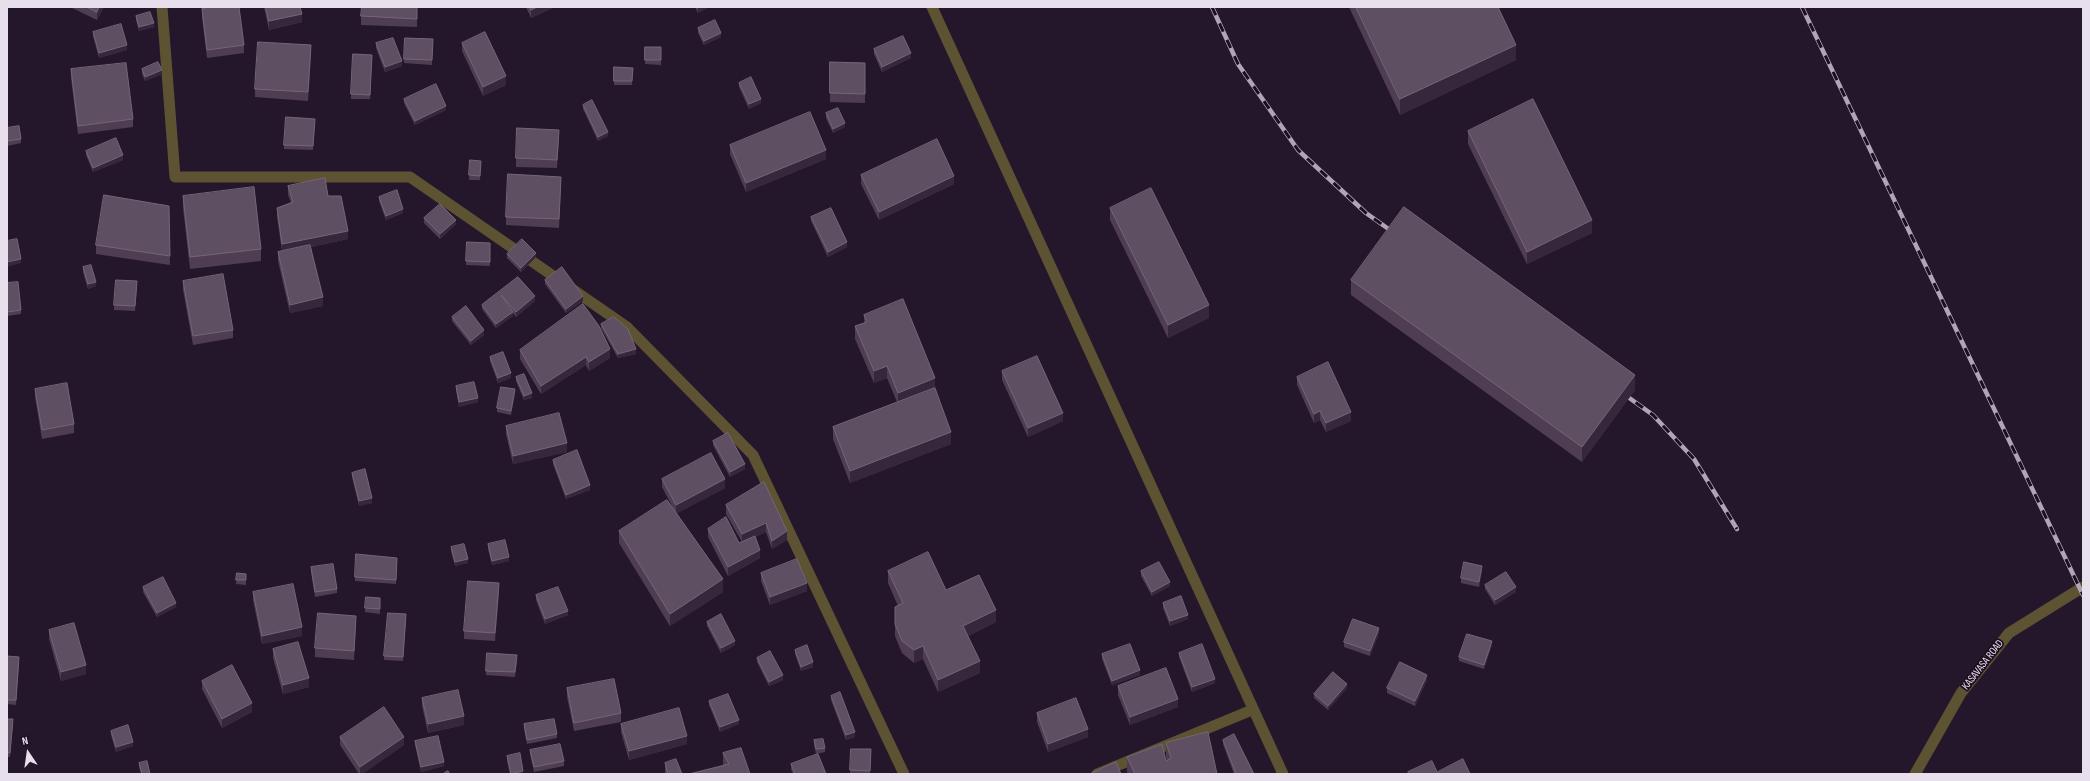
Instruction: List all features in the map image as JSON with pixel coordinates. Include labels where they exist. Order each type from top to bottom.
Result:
[{"type":"street","points":[[162,7],[174,177],[410,177],[627,327],[753,454],[904,774]]},
{"type":"street","points":[[932,7],[1252,710],[1283,774]]},
{"type":"street","name":"KASAVASA ROAD","points":[[1915,774],[1962,693],[2008,633],[2083,586]]},
{"type":"street","points":[[1097,774],[1252,710]]},
{"type":"building","points":[[87,7],[99,7],[97,12]]},
{"type":"building","points":[[239,7],[244,45],[207,50],[202,9]]},
{"type":"building","points":[[266,7],[300,7],[302,14],[269,21]]},
{"type":"building","points":[[362,7],[417,7],[417,19],[361,16]]},
{"type":"building","points":[[530,7],[537,7],[531,10]]},
{"type":"building","points":[[1356,7],[1498,7],[1516,45],[1400,99]]},
{"type":"building","points":[[150,12],[154,23],[139,27],[136,16]]},
{"type":"building","points":[[715,20],[721,33],[704,41],[698,28]]},
{"type":"building","points":[[121,24],[127,45],[99,53],[93,32]]},
{"type":"building","points":[[485,32],[506,76],[483,87],[462,43]]},
{"type":"building","points":[[903,36],[911,53],[882,67],[874,49]]},
{"type":"building","points":[[393,38],[402,61],[385,67],[376,43]]},
{"type":"building","points":[[405,38],[433,39],[432,60],[404,59]]},
{"type":"building","points":[[258,42],[311,45],[308,92],[255,89]]},
{"type":"building","points":[[645,47],[661,47],[661,60],[645,60]]},
{"type":"building","points":[[353,54],[372,55],[370,95],[351,94]]},
{"type":"building","points":[[158,62],[162,70],[145,77],[142,69]]},
{"type":"building","points":[[830,62],[865,63],[865,94],[830,93]]},
{"type":"building","points":[[126,63],[133,119],[78,126],[71,69]]},
{"type":"building","points":[[614,67],[633,68],[632,81],[614,81]]},
{"type":"building","points":[[751,77],[761,99],[749,104],[739,83]]},
{"type":"building","points":[[436,84],[446,106],[415,121],[404,99]]},
{"type":"building","points":[[1533,99],[1592,220],[1527,252],[1468,131]]},
{"type":"building","points":[[592,100],[608,132],[598,137],[583,105]]},
{"type":"building","points":[[838,108],[845,123],[833,129],[826,113]]},
{"type":"building","points":[[810,112],[826,150],[746,183],[730,145]]},
{"type":"building","points":[[286,117],[315,119],[313,146],[284,145]]},
{"type":"building","points":[[19,126],[21,139],[7,141],[7,128]]},
{"type":"building","points":[[517,128],[559,130],[557,160],[516,158]]},
{"type":"building","points":[[116,138],[123,155],[93,168],[86,151]]},
{"type":"building","points":[[937,139],[954,176],[879,212],[861,175]]},
{"type":"building","points":[[470,160],[481,161],[480,176],[469,175]]},
{"type":"building","points":[[508,174],[561,177],[559,219],[506,217]]},
{"type":"building","points":[[325,178],[328,196],[341,196],[348,231],[282,244],[277,208],[293,202],[288,186]]},
{"type":"building","points":[[254,187],[261,249],[190,257],[183,196]]},
{"type":"building","points":[[1151,188],[1209,305],[1168,325],[1110,208]]},
{"type":"building","points":[[397,190],[403,209],[386,216],[379,197]]},
{"type":"building","points":[[104,195],[169,206],[170,256],[96,245]]},
{"type":"building","points":[[440,204],[456,220],[440,234],[424,218]]},
{"type":"building","points":[[1404,207],[1635,375],[1582,447],[1351,280]]},
{"type":"building","points":[[831,208],[847,242],[828,252],[811,217]]},
{"type":"building","points":[[17,239],[21,259],[7,262],[7,241]]},
{"type":"building","points":[[522,239],[536,253],[521,268],[507,254]]},
{"type":"building","points":[[467,242],[490,243],[490,262],[466,261]]},
{"type":"building","points":[[310,245],[323,297],[290,305],[278,252]]},
{"type":"building","points":[[91,265],[96,282],[88,284],[83,267]]},
{"type":"building","points":[[562,267],[583,296],[566,309],[545,280]]},
{"type":"building","points":[[223,274],[233,330],[193,336],[183,281]]},
{"type":"building","points":[[518,277],[535,296],[516,312],[501,295],[513,312],[496,324],[482,305]]},
{"type":"building","points":[[116,280],[137,281],[135,306],[114,305]]},
{"type":"building","points":[[18,282],[21,310],[7,312],[7,283]]},
{"type":"building","points":[[903,299],[935,378],[898,393],[887,366],[874,371],[855,326],[867,322],[864,315]]},
{"type":"building","points":[[583,304],[599,326],[610,349],[589,362],[586,357],[541,386],[520,350]]},
{"type":"building","points":[[466,306],[484,330],[471,341],[452,317]]},
{"type":"building","points":[[614,317],[628,329],[636,349],[618,354],[601,324]]},
{"type":"building","points":[[503,352],[511,373],[498,378],[490,357]]},
{"type":"building","points":[[1037,356],[1063,413],[1028,428],[1002,371]]},
{"type":"building","points":[[1328,362],[1351,412],[1326,423],[1320,411],[1314,414],[1297,377]]},
{"type":"building","points":[[524,374],[532,393],[524,396],[516,377]]},
{"type":"building","points":[[474,382],[478,398],[459,402],[456,386]]},
{"type":"building","points":[[67,383],[74,424],[42,430],[35,389]]},
{"type":"building","points":[[501,387],[515,389],[511,411],[497,408]]},
{"type":"building","points":[[935,388],[951,432],[850,471],[833,427]]},
{"type":"building","points":[[559,413],[567,443],[513,456],[506,426]]},
{"type":"building","points":[[728,433],[745,464],[730,472],[713,441]]},
{"type":"building","points":[[577,450],[590,485],[566,495],[553,460]]},
{"type":"building","points":[[711,453],[725,479],[676,505],[662,479]]},
{"type":"building","points":[[365,469],[372,498],[359,501],[352,473]]},
{"type":"building","points":[[764,482],[787,531],[772,541],[766,523],[742,534],[726,505]]},
{"type":"building","points":[[667,500],[723,579],[670,614],[619,531]]},
{"type":"building","points":[[726,517],[739,543],[755,536],[760,550],[728,567],[708,529]]},
{"type":"building","points":[[505,540],[509,557],[492,561],[488,544]]},
{"type":"building","points":[[464,544],[468,559],[455,562],[451,547]]},
{"type":"building","points":[[928,552],[946,590],[979,575],[996,610],[963,626],[980,661],[938,680],[923,646],[914,650],[902,641],[895,624],[895,607],[903,603],[888,571]]},
{"type":"building","points":[[356,554],[397,558],[396,580],[355,577]]},
{"type":"building","points":[[797,559],[807,583],[770,597],[761,573]]},
{"type":"building","points":[[1159,562],[1170,582],[1152,592],[1141,571]]},
{"type":"building","points":[[1464,562],[1482,566],[1479,582],[1461,578]]},
{"type":"building","points":[[333,564],[337,589],[315,592],[311,567]]},
{"type":"building","points":[[1506,572],[1516,587],[1495,600],[1485,585]]},
{"type":"building","points":[[237,573],[246,574],[246,580],[236,580]]},
{"type":"building","points":[[163,577],[176,603],[157,613],[143,587]]},
{"type":"building","points":[[468,581],[499,583],[495,633],[464,631]]},
{"type":"building","points":[[293,584],[302,627],[262,636],[253,592]]},
{"type":"building","points":[[558,587],[568,611],[545,619],[536,595]]},
{"type":"building","points":[[1181,596],[1188,615],[1170,621],[1163,603]]},
{"type":"building","points":[[366,597],[380,598],[380,609],[365,608]]},
{"type":"building","points":[[318,613],[356,616],[354,651],[315,648]]},
{"type":"building","points":[[388,613],[406,614],[403,657],[384,656]]},
{"type":"building","points":[[721,614],[735,641],[721,648],[707,622]]},
{"type":"building","points":[[1353,619],[1379,628],[1370,651],[1344,642]]},
{"type":"building","points":[[74,623],[86,665],[61,672],[49,630]]},
{"type":"building","points":[[1467,634],[1492,641],[1484,665],[1459,657]]},
{"type":"building","points":[[298,642],[309,678],[283,685],[273,649]]},
{"type":"building","points":[[1130,644],[1140,670],[1112,681],[1102,654]]},
{"type":"building","points":[[1202,644],[1215,679],[1192,687],[1179,653]]},
{"type":"building","points":[[807,645],[813,662],[801,667],[795,650]]},
{"type":"building","points":[[770,651],[783,675],[769,682],[757,658]]},
{"type":"building","points":[[487,653],[517,655],[515,672],[486,671]]},
{"type":"building","points":[[7,656],[19,657],[16,700],[7,700]]},
{"type":"building","points":[[1400,662],[1427,675],[1415,701],[1387,688]]},
{"type":"building","points":[[232,665],[252,703],[222,719],[202,681]]},
{"type":"building","points":[[1166,668],[1178,699],[1130,717],[1118,686]]},
{"type":"building","points":[[1333,672],[1347,684],[1328,706],[1314,694]]},
{"type":"building","points":[[614,679],[621,713],[574,723],[567,688]]},
{"type":"building","points":[[458,690],[464,716],[428,724],[422,698]]},
{"type":"building","points":[[840,692],[855,732],[846,735],[831,696]]},
{"type":"building","points":[[728,694],[739,720],[720,727],[709,701]]},
{"type":"building","points":[[1076,698],[1088,729],[1048,744],[1037,713]]},
{"type":"building","points":[[384,707],[404,737],[360,767],[340,737]]},
{"type":"building","points":[[679,708],[687,736],[629,751],[621,724]]},
{"type":"building","points":[[7,719],[13,719],[10,753],[7,752]]},
{"type":"building","points":[[554,719],[557,734],[527,740],[524,724]]},
{"type":"building","points":[[128,725],[133,742],[116,747],[111,731]]},
{"type":"building","points":[[1208,732],[1217,774],[1135,774],[1127,757],[1162,744],[1166,761],[1171,758],[1166,743]]},
{"type":"building","points":[[1234,734],[1254,774],[1236,774],[1223,740]]},
{"type":"building","points":[[438,736],[444,762],[421,767],[415,741]]},
{"type":"building","points":[[823,739],[825,748],[816,749],[814,740]]},
{"type":"building","points":[[560,744],[564,761],[534,767],[530,750]]},
{"type":"building","points":[[741,748],[750,774],[689,774],[729,764],[723,753]]},
{"type":"building","points":[[851,749],[871,749],[870,771],[850,770]]},
{"type":"building","points":[[520,753],[523,771],[511,774],[507,756]]},
{"type":"building","points":[[818,754],[826,774],[795,774],[791,764]]},
{"type":"building","points":[[676,759],[682,774],[668,774],[665,763]]},
{"type":"building","points":[[1463,759],[1470,774],[1439,774],[1438,772]]},
{"type":"building","points":[[147,761],[150,774],[142,774],[139,763]]},
{"type":"building","points":[[1432,761],[1438,774],[1409,774],[1408,772]]},
{"type":"building","points":[[1116,762],[1121,774],[1090,774]]},
{"type":"building","points":[[448,771],[450,774],[443,774]]},
{"type":"railway","points":[[1212,7],[1238,64],[1298,150],[1366,213],[1397,235]]},
{"type":"railway","points":[[1802,7],[2083,595]]},
{"type":"railway","points":[[1621,392],[1653,415],[1694,459],[1737,529]]}]
